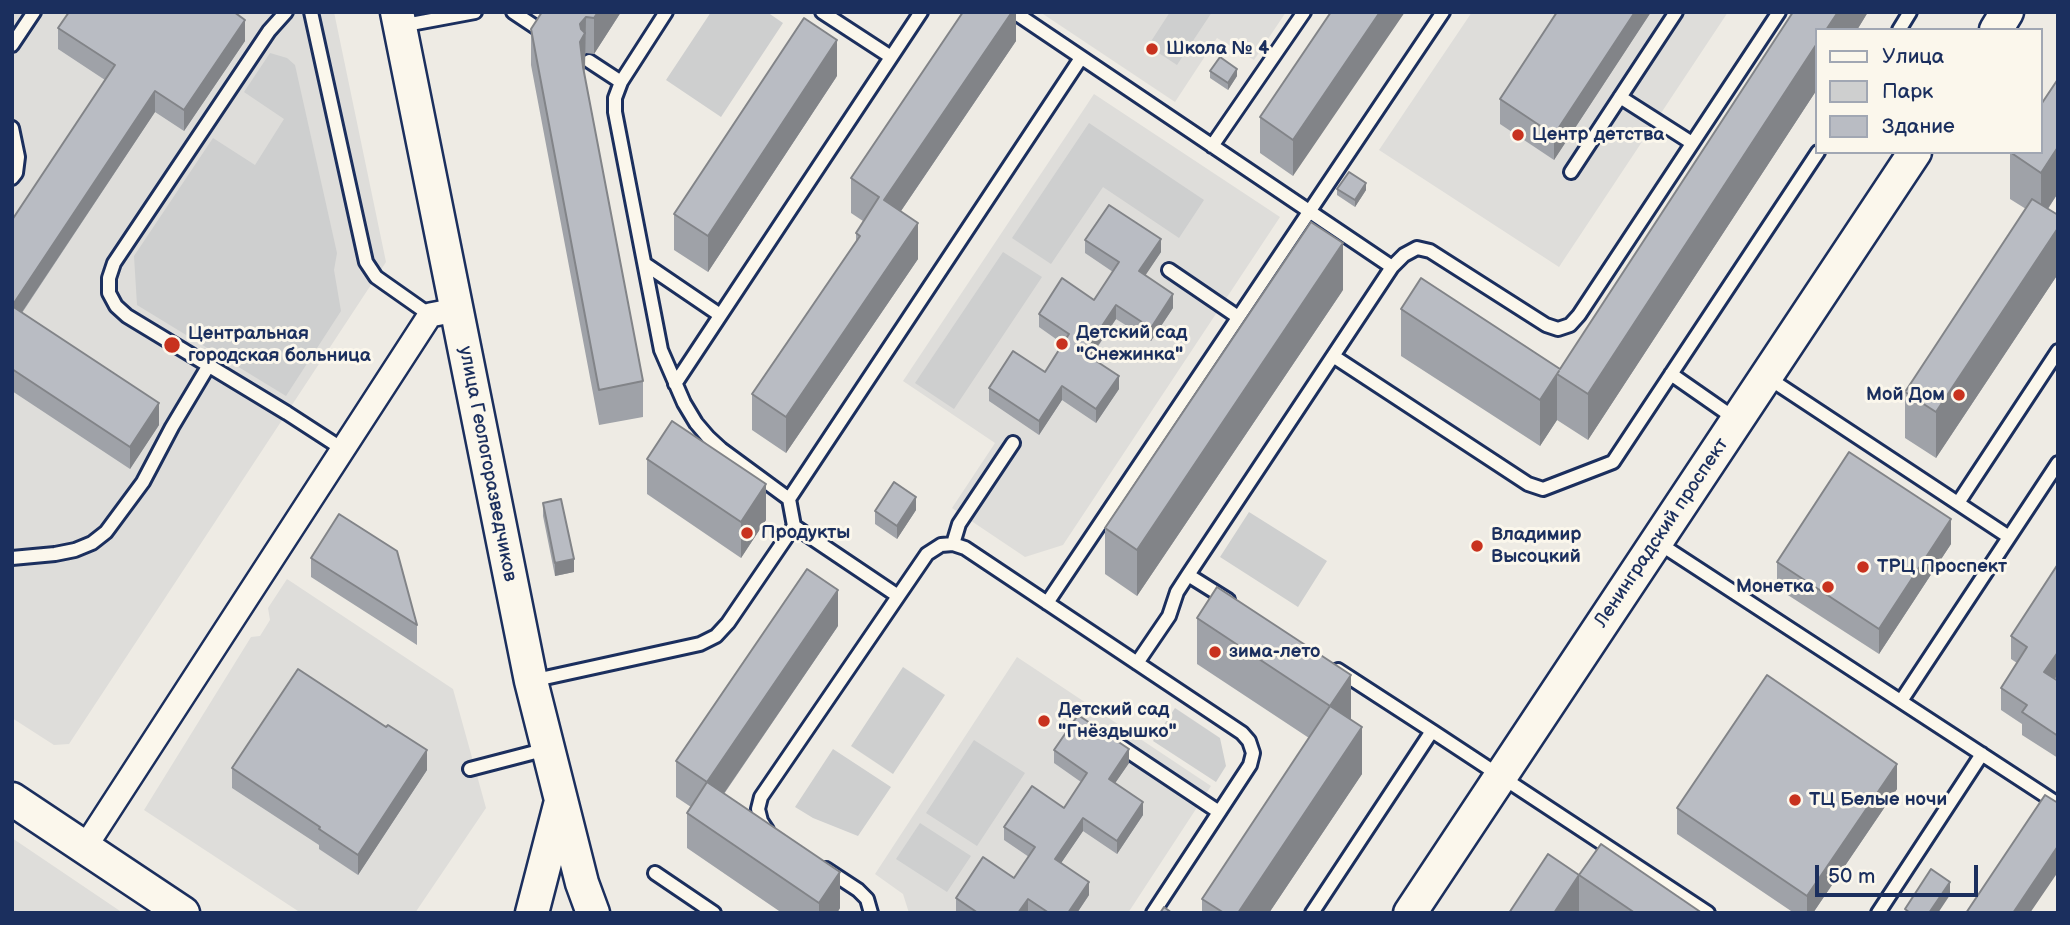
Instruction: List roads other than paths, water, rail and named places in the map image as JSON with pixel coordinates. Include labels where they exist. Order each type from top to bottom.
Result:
[{"type":"street","points":[[1997,28],[2007,12]]},
{"type":"street","name":"улица Геологоразведчиков","points":[[398,19],[443,312],[560,803],[593,913]]},
{"type":"street","name":"Ленинградский проспект","points":[[1410,913],[1913,154]]},
{"type":"street","points":[[85,847],[344,450],[443,312]]},
{"type":"street","points":[[12,799],[183,913]]},
{"type":"street","points":[[532,913],[560,803]]},
{"type":"lane","points":[[12,45],[34,12]]},
{"type":"lane","points":[[286,12],[269,31],[114,263],[109,278],[109,293],[116,306],[127,316],[344,450]]},
{"type":"lane","points":[[311,12],[366,262],[376,277],[443,312]]},
{"type":"lane","points":[[398,19],[475,12]]},
{"type":"lane","points":[[531,681],[700,644],[716,636],[728,624],[794,526],[789,499],[721,449],[696,423],[661,350],[615,112],[615,97],[621,82],[666,12]]},
{"type":"lane","points":[[822,12],[891,57]]},
{"type":"lane","points":[[675,384],[921,12]]},
{"type":"lane","points":[[1014,12],[1392,267]]},
{"type":"lane","points":[[1212,146],[1304,12]]},
{"type":"lane","points":[[1046,603],[1443,12]]},
{"type":"lane","points":[[1571,172],[1676,12]]},
{"type":"lane","points":[[1137,663],[1168,616],[1177,592],[1392,267],[1404,255],[1417,248],[1430,251],[1546,325],[1558,329],[1570,325],[1579,316],[1779,12]]},
{"type":"lane","points":[[1900,28],[1910,12]]},
{"type":"lane","points":[[516,13],[550,36]]},
{"type":"lane","points":[[789,499],[1081,58]]},
{"type":"lane","points":[[589,61],[621,82]]},
{"type":"lane","points":[[1620,97],[1692,143]]},
{"type":"lane","points":[[12,128],[18,157],[16,173],[12,178]]},
{"type":"lane","points":[[1333,356],[1528,484],[1543,489],[1613,463],[1817,154]]},
{"type":"lane","points":[[645,264],[720,315]]},
{"type":"lane","points":[[1168,270],[1238,317]]},
{"type":"lane","points":[[1958,503],[2058,351]]},
{"type":"lane","points":[[12,558],[75,550],[106,532],[143,482],[209,365]]},
{"type":"lane","points":[[1671,374],[1737,419]]},
{"type":"lane","points":[[1766,376],[2009,537]]},
{"type":"lane","points":[[953,544],[959,524],[1013,443]]},
{"type":"lane","points":[[1901,701],[2058,463]]},
{"type":"lane","points":[[794,526],[898,596]]},
{"type":"lane","points":[[1657,542],[2058,804]]},
{"type":"lane","points":[[779,838],[761,821],[758,808],[761,797],[927,554],[941,545],[953,544],[965,548],[1242,733],[1249,741],[1253,753],[1250,765],[1153,913]]},
{"type":"lane","points":[[1188,575],[1243,610]]},
{"type":"lane","points":[[1332,667],[1708,913]]},
{"type":"lane","points":[[1312,913],[1432,731]]},
{"type":"lane","points":[[1101,734],[1219,812]]},
{"type":"lane","points":[[470,769],[547,749]]},
{"type":"lane","points":[[1878,913],[1982,754]]},
{"type":"lane","points":[[813,860],[858,890],[867,900],[871,913]]},
{"type":"lane","points":[[655,873],[714,913]]},
{"type":"place","name":"Школа № 4","points":[[1152,49]]},
{"type":"place","name":"Центр детства","points":[[1518,135]]},
{"type":"place","name":"Детский сад \"Снежинка\"","points":[[1062,344]]},
{"type":"place","name":"Центральная городская больница","points":[[172,345]]},
{"type":"place","name":"Мой Дом","points":[[1959,395]]},
{"type":"place","name":"Продукты","points":[[747,533]]},
{"type":"place","name":"Владимир Высоцкий","points":[[1477,546]]},
{"type":"place","name":"ТРЦ Проспект","points":[[1863,567]]},
{"type":"place","name":"Монетка","points":[[1828,587]]},
{"type":"place","name":"зима-лето","points":[[1215,652]]},
{"type":"place","name":"Детский сад \"Гнёздышко\"","points":[[1044,721]]},
{"type":"place","name":"ТЦ Белые ночи","points":[[1795,800]]}]
